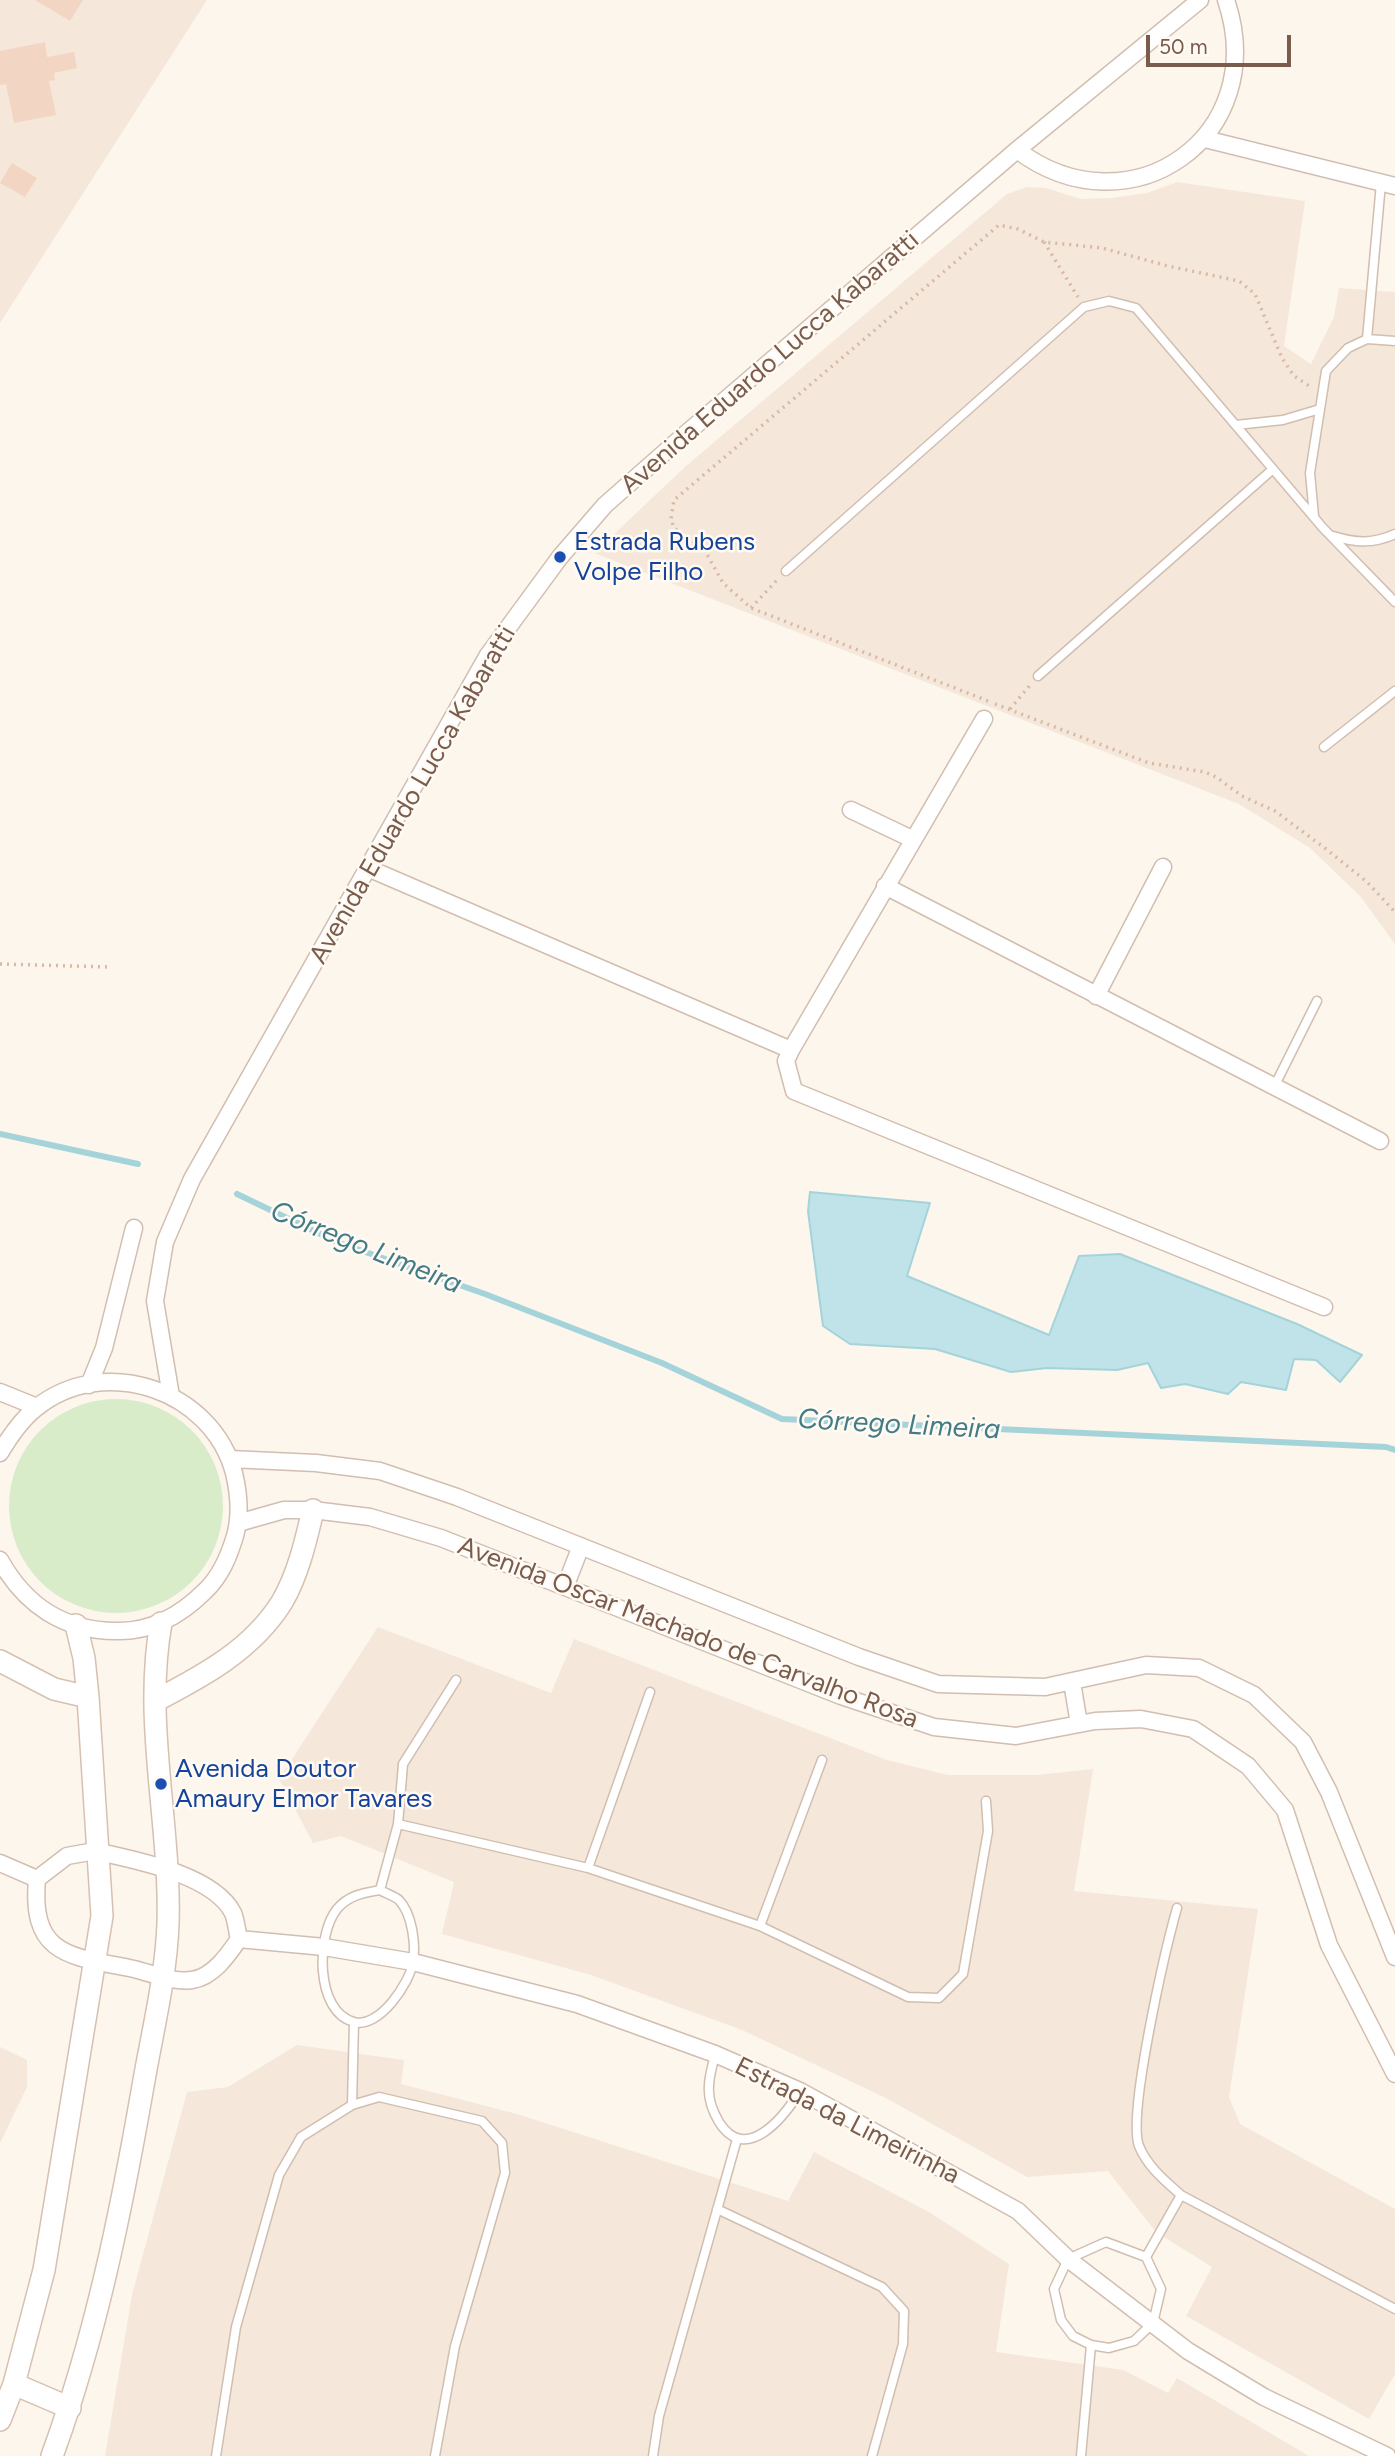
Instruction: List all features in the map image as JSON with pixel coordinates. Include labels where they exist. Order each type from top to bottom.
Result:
[{"type":"street","name":"Avenida Eduardo Lucca Kabaratti","points":[[171,1396],[155,1301],[165,1242],[192,1179],[370,869],[488,655],[560,557],[605,505],[1017,149],[1200,0]]},
{"type":"street","points":[[1017,149],[1052,172],[1092,182],[1113,182],[1154,173],[1173,164],[1205,139],[1227,102],[1233,82],[1236,41],[1226,0]]},
{"type":"street","points":[[1205,139],[1388,185]]},
{"type":"street","points":[[984,719],[791,1050],[786,1061],[794,1091],[1324,1307]]},
{"type":"street","points":[[850,810],[912,839]]},
{"type":"street","points":[[1096,996],[1163,867]]},
{"type":"street","points":[[370,869],[791,1050]]},
{"type":"street","points":[[885,886],[1380,1142]]},
{"type":"street","points":[[89,1385],[104,1348],[134,1228]]},
{"type":"street","points":[[0,1453],[14,1430],[37,1407],[65,1391],[89,1385],[130,1382],[171,1396],[191,1408],[214,1431],[230,1459],[239,1491],[239,1523],[230,1555],[213,1584],[190,1606],[161,1623],[130,1631],[96,1631],[76,1625],[36,1606],[13,1583],[0,1560]]},
{"type":"street","points":[[0,1392],[37,1407]]},
{"type":"street","name":"Avenida Oscar Machado de Carvalho Rosa","points":[[230,1459],[316,1463],[380,1471],[457,1497],[859,1657],[938,1684],[1045,1687],[1146,1665],[1199,1668],[1254,1695],[1303,1742],[1329,1792],[1395,1957]]},
{"type":"street","name":"Avenida Oscar Machado de Carvalho Rosa","points":[[239,1523],[284,1510],[313,1510],[370,1517],[441,1538],[841,1696],[934,1727],[1016,1736],[1079,1724],[1141,1719],[1193,1729],[1248,1766],[1285,1810],[1329,1945],[1395,2074]]},
{"type":"street","points":[[155,1701],[199,1678],[245,1646],[282,1602],[303,1551],[313,1510]]},
{"type":"street","points":[[565,1587],[581,1546]]},
{"type":"street","points":[[52,2456],[70,2408],[106,2280],[162,1977],[168,1926],[167,1870],[155,1701],[155,1657],[161,1623]]},
{"type":"street","points":[[0,2420],[15,2384],[44,2270],[102,1916],[95,1851],[88,1697],[84,1658],[76,1625]]},
{"type":"street","points":[[0,1661],[54,1689],[88,1697]]},
{"type":"street","points":[[1072,1682],[1079,1724]]},
{"type":"street","points":[[95,1851],[167,1870],[210,1889],[232,1912],[239,1939],[221,1965],[192,1980],[162,1977],[71,1956],[45,1937],[34,1909],[37,1879],[66,1856],[95,1851]]},
{"type":"street","points":[[0,1863],[37,1879]]},
{"type":"street","name":"Estrada da Limeirinha","points":[[239,1939],[324,1947],[413,1962],[577,2004],[715,2054],[800,2091],[1018,2211],[1068,2259],[1188,2351],[1264,2397],[1387,2456]]},
{"type":"street","points":[[15,2384],[70,2408]]},
{"type":"lane","points":[[1367,339],[1388,185]]},
{"type":"lane","points":[[786,570],[1084,307],[1109,301],[1136,308],[1330,535],[1395,602]]},
{"type":"lane","points":[[1314,516],[1310,473],[1326,371],[1348,348],[1367,339],[1395,341]]},
{"type":"lane","points":[[1236,425],[1283,420],[1320,409]]},
{"type":"lane","points":[[1038,677],[1273,469]]},
{"type":"lane","points":[[1330,535],[1351,541],[1376,542],[1395,534]]},
{"type":"lane","points":[[1324,747],[1395,691]]},
{"type":"lane","points":[[1273,1089],[1317,1001]]},
{"type":"lane","points":[[380,1890],[398,1824],[403,1764],[456,1680]]},
{"type":"lane","points":[[588,1868],[650,1692]]},
{"type":"lane","points":[[760,1926],[822,1760]]},
{"type":"lane","points":[[398,1824],[588,1868],[760,1926],[908,1997],[939,1998],[964,1974],[988,1832],[986,1801]]},
{"type":"lane","points":[[380,1890],[398,1900],[410,1920],[413,1962],[403,1986],[387,2009],[368,2022],[354,2022],[336,2011],[324,1990],[324,1947],[336,1910],[356,1894],[380,1890]]},
{"type":"lane","points":[[1177,1908],[1166,1948],[1137,2113],[1139,2145],[1153,2169],[1181,2195],[1395,2309]]},
{"type":"lane","points":[[352,2105],[354,2022]]},
{"type":"lane","points":[[715,2054],[709,2087],[713,2112],[725,2132],[737,2138],[755,2137],[777,2125],[800,2091]]},
{"type":"lane","points":[[216,2456],[236,2327],[279,2175],[302,2137],[352,2105],[379,2097],[482,2121],[502,2143],[505,2173],[455,2346],[435,2456]]},
{"type":"lane","points":[[653,2456],[659,2416],[737,2138]]},
{"type":"lane","points":[[1146,2257],[1181,2195]]},
{"type":"lane","points":[[717,2209],[882,2287],[904,2311],[903,2344],[872,2456]]},
{"type":"lane","points":[[1106,2242],[1146,2257],[1161,2289],[1153,2323],[1134,2341],[1109,2348],[1091,2345],[1073,2336],[1061,2320],[1054,2289],[1068,2259],[1106,2242]]},
{"type":"lane","points":[[1081,2456],[1091,2345]]},
{"type":"path","points":[[1323,391],[1294,376],[1282,358],[1255,295],[1239,281],[1101,248],[1044,242],[1008,225],[992,228],[674,500],[671,519],[674,528],[704,549],[723,583],[751,608],[1149,763],[1205,772],[1216,777],[1242,796],[1275,811],[1326,849],[1367,882],[1395,912]]},
{"type":"path","points":[[1044,242],[1084,307]]},
{"type":"path","points":[[751,608],[786,570]]},
{"type":"path","points":[[1010,709],[1038,677]]},
{"type":"path","points":[[0,964],[111,967]]},
{"type":"shaded area","points":[[0,0],[207,0],[0,323]]},
{"type":"shaded area","points":[[1177,182],[1305,201],[1284,346],[1311,364],[1334,317],[1339,288],[1395,292],[1395,944],[1360,896],[1310,848],[1239,804],[594,553],[686,466],[1007,194],[1027,187],[1046,188],[1081,199],[1112,198],[1147,193]]},
{"type":"shaded area","points":[[378,1627],[551,1693],[574,1639],[887,1760],[948,1775],[1037,1775],[1093,1769],[1074,1891],[1258,1909],[1229,2097],[1240,2124],[1395,2209],[1395,2374],[1369,2419],[1186,2316],[1212,2267],[1156,2232],[1108,2171],[1027,2177],[886,2098],[742,2030],[591,1975],[442,1934],[454,1882],[341,1836],[313,1843],[279,1779]]},
{"type":"shaded area","points":[[297,2045],[404,2060],[401,2084],[517,2114],[788,2201],[814,2152],[929,2212],[1009,2264],[996,2352],[1123,2370],[1168,2393],[1177,2378],[1309,2456],[105,2456],[132,2295],[187,2092],[228,2087]]},
{"type":"shaded area","points":[[0,2047],[27,2060],[27,2087],[0,2143]]},
{"type":"green space","points":[[116,1399],[157,1408],[175,1417],[191,1431],[205,1447],[214,1465],[223,1506],[214,1547],[205,1565],[191,1581],[175,1595],[157,1604],[116,1613],[75,1604],[57,1595],[41,1581],[27,1565],[18,1547],[9,1506],[18,1465],[27,1447],[41,1431],[57,1417],[75,1408]]},
{"type":"water","points":[[810,1192],[930,1203],[907,1276],[1049,1335],[1079,1256],[1120,1254],[1297,1324],[1362,1355],[1340,1382],[1316,1360],[1294,1359],[1286,1390],[1241,1382],[1228,1394],[1185,1384],[1161,1388],[1148,1363],[1117,1370],[1047,1368],[1011,1372],[935,1349],[850,1344],[823,1326],[808,1211]]},
{"type":"building","points":[[35,0],[83,0],[70,21]]},
{"type":"building","points":[[45,42],[47,57],[74,52],[77,68],[54,73],[55,80],[49,81],[56,115],[14,123],[6,84],[0,85],[0,51]]},
{"type":"building","points":[[12,163],[37,178],[25,197],[0,183]]},
{"type":"waterway","name":"Córrego Limeira","points":[[0,1134],[138,1164]]},
{"type":"waterway","name":"Córrego Limeira","points":[[237,1194],[337,1242],[485,1294],[662,1363],[782,1419],[1386,1447],[1395,1450]]},
{"type":"place","name":"Estrada Rubens Volpe Filho","points":[[560,557]]},
{"type":"place","name":"Avenida Doutor Amaury Elmor Tavares","points":[[161,1784]]}]
